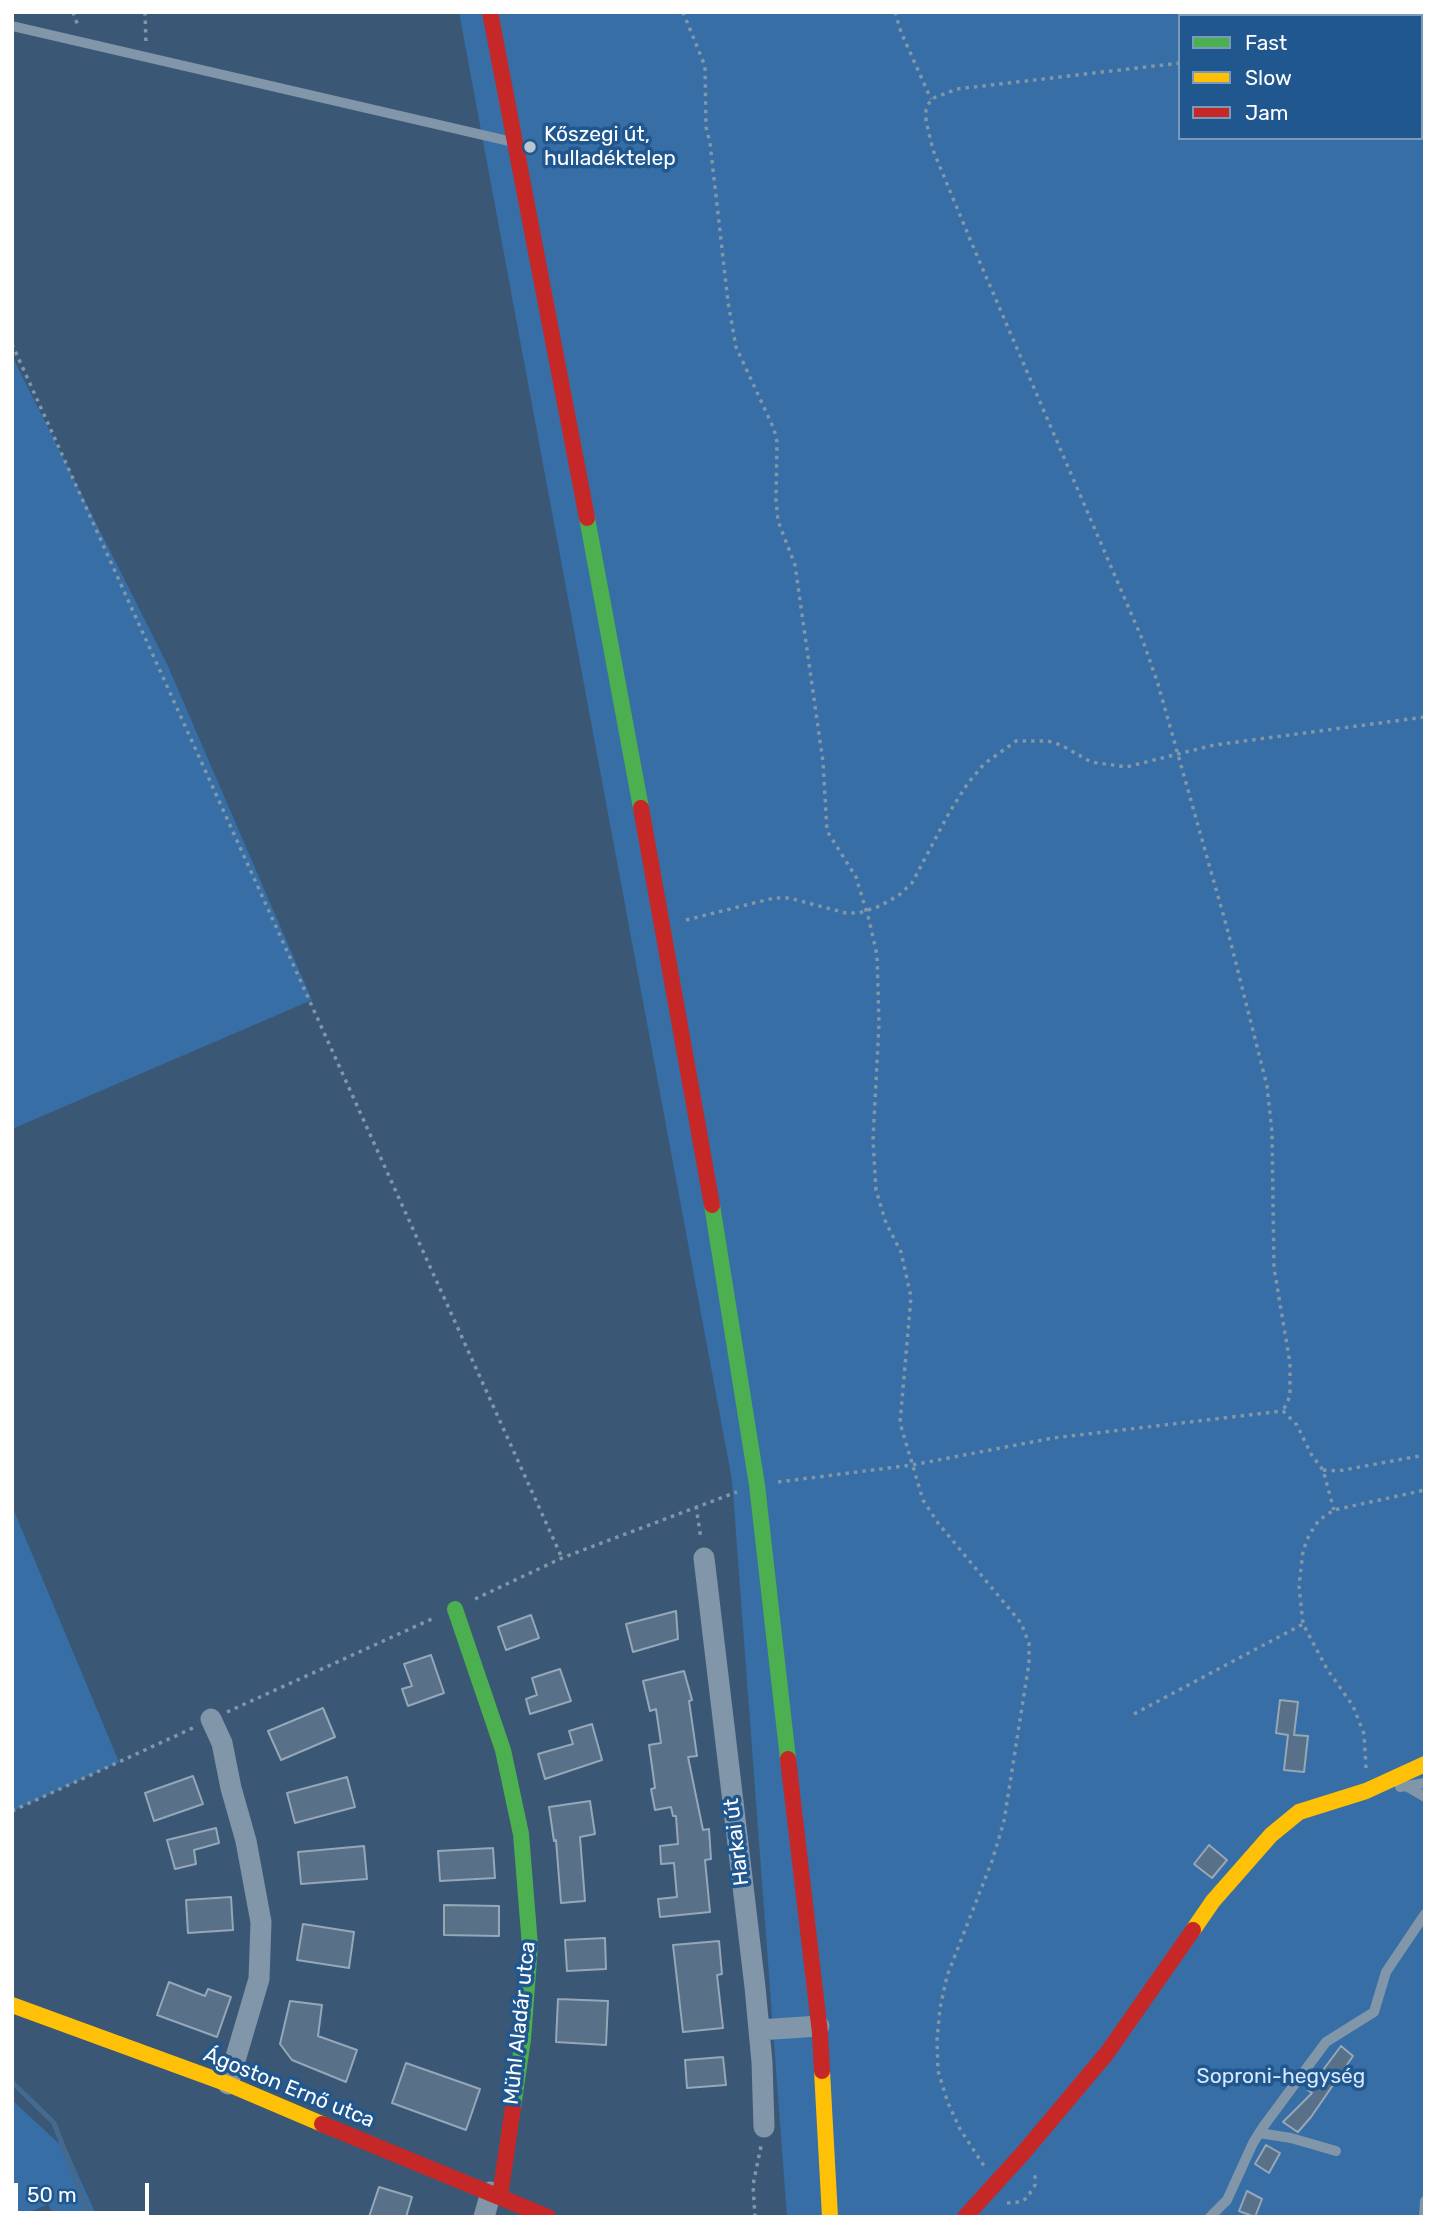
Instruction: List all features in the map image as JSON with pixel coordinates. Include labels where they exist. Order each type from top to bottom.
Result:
[{"type":"main road","points":[[490,12],[663,925],[757,1485],[819,2026],[830,2217]]},
{"type":"main road","name":"Mühl Aladár utca","points":[[455,1609],[503,1750],[521,1834],[527,1889],[530,1946],[523,2039],[495,2194]]},
{"type":"main road","points":[[965,2217],[1107,2053],[1213,1901],[1271,1835],[1299,1812],[1366,1791],[1425,1763]]},
{"type":"main road","name":"Ágoston Ernő utca","points":[[12,2005],[228,2084],[548,2217]]},
{"type":"street","name":"Harkai út","points":[[704,1558],[759,2030],[764,2127]]},
{"type":"street","points":[[211,1719],[222,1743],[231,1788],[247,1841],[261,1923],[259,1979],[228,2084]]},
{"type":"street","points":[[759,2030],[819,2026]]},
{"type":"street","name":"Mühl Aladár utca","points":[[484,2217],[495,2194]]},
{"type":"lane","points":[[12,26],[516,143]]},
{"type":"lane","points":[[1366,1791],[1425,1783]]},
{"type":"lane","points":[[1406,1786],[1425,1797]]},
{"type":"lane","points":[[1210,2217],[1227,2200],[1259,2133],[1326,2042],[1374,2012],[1386,1972],[1425,1914]]},
{"type":"lane","points":[[1259,2133],[1291,2138],[1336,2151]]},
{"type":"lane","points":[[1423,2217],[1425,2201]]},
{"type":"path","points":[[145,12],[145,57]]},
{"type":"path","points":[[683,12],[705,66],[706,127],[736,347],[774,429],[777,442],[778,521],[795,565],[823,762],[827,831],[856,877],[877,956],[879,1024],[873,1140],[876,1190],[887,1223],[901,1252],[911,1297],[900,1423],[923,1500],[938,1523],[1021,1623],[1029,1643],[1004,1821],[992,1861],[947,1976],[940,2007],[937,2040],[938,2071],[948,2103],[960,2129],[995,2182]]},
{"type":"path","points":[[895,12],[901,32],[931,99]]},
{"type":"path","points":[[1178,63],[957,89],[931,99],[926,110],[926,121],[933,150],[1143,641],[1234,954],[1267,1086],[1272,1132],[1273,1268],[1290,1363],[1290,1396],[1283,1410]]},
{"type":"path","points":[[12,344],[562,1558]]},
{"type":"path","points":[[663,925],[774,898],[806,902],[846,913],[867,911],[899,895],[912,883],[968,783],[984,764],[1016,741],[1033,740],[1061,745],[1091,762],[1126,767],[1214,745],[1425,717]]},
{"type":"path","points":[[12,1811],[562,1558],[757,1485],[912,1465],[1053,1438],[1283,1410]]},
{"type":"path","points":[[1283,1410],[1297,1425],[1323,1471],[1334,1510]]},
{"type":"path","points":[[1323,1471],[1338,1471],[1425,1455]]},
{"type":"path","points":[[1366,1791],[1364,1734],[1353,1706],[1327,1669],[1303,1623],[1298,1586],[1303,1551],[1319,1520],[1334,1510],[1425,1490]]},
{"type":"path","points":[[695,1506],[704,1558]]},
{"type":"path","points":[[1134,1714],[1303,1623]]},
{"type":"path","points":[[755,2217],[753,2185],[764,2127]]},
{"type":"green space","name":"Soproni-hegység","points":[[459,12],[1425,12],[1425,2217],[787,2217],[732,1480]]},
{"type":"green space","points":[[12,356],[167,664],[312,1000],[12,1129]]},
{"type":"green space","points":[[12,1506],[119,1762],[12,1811]]},
{"type":"green space","points":[[12,2100],[68,2152],[97,2217],[55,2217],[48,2204],[19,2217],[12,2217]]},
{"type":"building","points":[[676,1611],[678,1639],[633,1652],[626,1624]]},
{"type":"building","points":[[531,1615],[539,1638],[506,1650],[498,1627]]},
{"type":"building","points":[[431,1655],[444,1693],[408,1706],[402,1689],[412,1686],[404,1664]]},
{"type":"building","points":[[560,1669],[571,1701],[530,1714],[526,1699],[537,1695],[532,1678]]},
{"type":"building","points":[[684,1671],[692,1700],[689,1701],[697,1756],[688,1757],[703,1830],[709,1829],[711,1859],[705,1860],[710,1912],[660,1917],[658,1899],[677,1897],[674,1863],[661,1864],[660,1846],[678,1844],[676,1816],[673,1816],[671,1807],[655,1810],[649,1745],[661,1743],[656,1709],[650,1711],[643,1681]]},
{"type":"building","points":[[1280,1700],[1298,1702],[1294,1735],[1308,1736],[1304,1772],[1284,1770],[1288,1735],[1276,1733]]},
{"type":"building","points":[[323,1708],[335,1737],[281,1760],[268,1731]]},
{"type":"building","points":[[592,1724],[602,1760],[545,1779],[538,1754],[573,1744],[569,1731]]},
{"type":"building","points":[[193,1776],[203,1804],[154,1821],[145,1793]]},
{"type":"building","points":[[347,1777],[355,1807],[295,1823],[287,1793]]},
{"type":"building","points":[[590,1801],[595,1834],[580,1837],[585,1901],[561,1903],[556,1840],[554,1841],[549,1807]]},
{"type":"building","points":[[216,1828],[219,1843],[194,1850],[196,1864],[175,1869],[167,1840]]},
{"type":"building","points":[[1209,1845],[1227,1860],[1212,1878],[1194,1864]]},
{"type":"building","points":[[364,1846],[367,1879],[301,1884],[298,1852]]},
{"type":"building","points":[[493,1848],[495,1878],[440,1881],[438,1851]]},
{"type":"building","points":[[231,1897],[233,1930],[188,1933],[186,1900]]},
{"type":"building","points":[[444,1905],[499,1906],[499,1936],[444,1935]]},
{"type":"building","points":[[303,1924],[354,1932],[349,1968],[297,1960]]},
{"type":"building","points":[[605,1938],[606,1969],[567,1971],[565,1940]]},
{"type":"building","points":[[719,1941],[722,1974],[717,1975],[723,2028],[683,2032],[673,1945]]},
{"type":"building","points":[[169,1982],[205,1996],[208,1989],[231,1997],[217,2037],[157,2015]]},
{"type":"building","points":[[558,1999],[608,2001],[606,2045],[556,2042]]},
{"type":"building","points":[[290,2001],[322,2005],[318,2036],[357,2050],[346,2082],[292,2060],[280,2044]]},
{"type":"building","points":[[1341,2046],[1353,2056],[1311,2117],[1296,2131],[1283,2122],[1312,2093],[1308,2090]]},
{"type":"building","points":[[723,2057],[726,2085],[687,2088],[685,2060]]},
{"type":"building","points":[[406,2063],[480,2089],[466,2130],[392,2103]]},
{"type":"building","points":[[1266,2145],[1280,2153],[1269,2173],[1255,2164]]},
{"type":"building","points":[[379,2187],[412,2197],[406,2217],[369,2217]]},
{"type":"building","points":[[1247,2191],[1262,2199],[1255,2217],[1239,2211]]},
{"type":"waterway","points":[[12,2082],[54,2123],[90,2217]]},
{"type":"traffic: fast","points":[[587,518],[641,808]]},
{"type":"traffic: fast","points":[[712,1205],[757,1485],[788,1759]]},
{"type":"traffic: fast","points":[[455,1609],[503,1750],[521,1834],[530,1946],[523,2039],[513,2107]]},
{"type":"traffic: slow","points":[[1193,1930],[1213,1901],[1271,1835],[1299,1812],[1366,1791],[1425,1764]]},
{"type":"traffic: slow","points":[[12,2005],[228,2084],[322,2124]]},
{"type":"traffic: slow","points":[[822,2071],[830,2217]]},
{"type":"traffic: jam","points":[[490,12],[587,518]]},
{"type":"traffic: jam","points":[[641,808],[712,1205]]},
{"type":"traffic: jam","points":[[788,1759],[820,2033],[822,2071]]},
{"type":"traffic: jam","points":[[965,2217],[1107,2053],[1193,1930]]},
{"type":"traffic: jam","points":[[500,2196],[513,2107]]},
{"type":"traffic: jam","points":[[322,2124],[548,2217]]},
{"type":"place","name":"Kőszegi út, hulladéktelep","points":[[530,147]]}]
